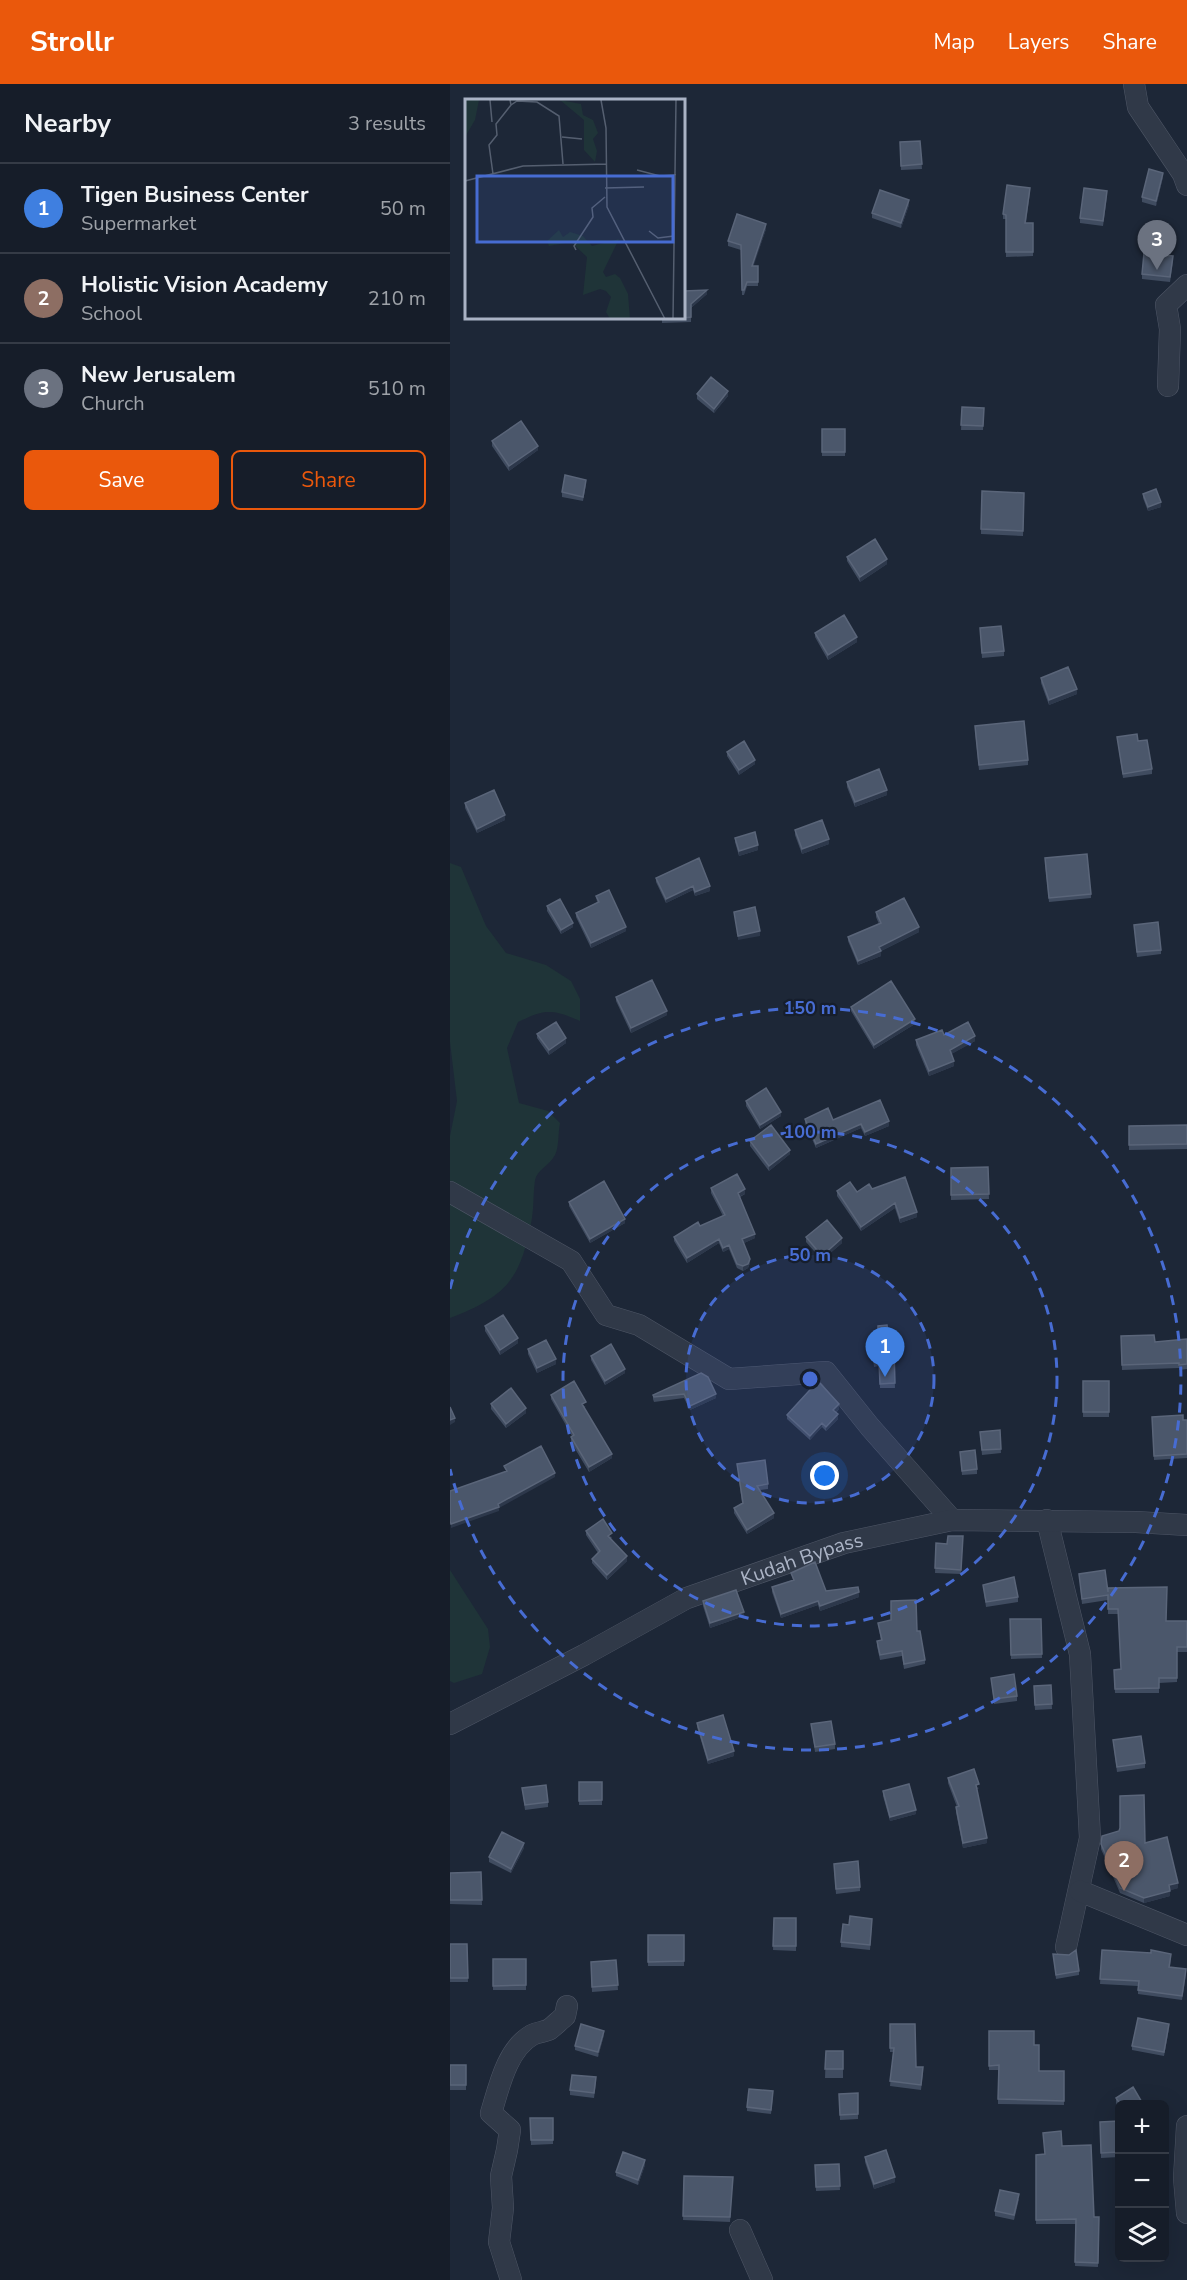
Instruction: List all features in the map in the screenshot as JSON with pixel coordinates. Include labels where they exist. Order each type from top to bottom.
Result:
[{"type":"street","points":[[1134,84],[1138,107],[1183,174],[1187,184]]},
{"type":"street","points":[[1168,386],[1170,329],[1166,304],[1187,285]]},
{"type":"street","points":[[450,1192],[571,1261],[606,1315],[639,1325],[729,1379],[826,1372],[952,1520]]},
{"type":"street","name":"Kudah Bypass","points":[[450,1724],[687,1598],[844,1543],[952,1520],[1047,1520],[1187,1525]]},
{"type":"street","points":[[1047,1520],[1080,1654],[1090,1838],[1066,1947]]},
{"type":"street","points":[[1080,1891],[1187,1935]]},
{"type":"street","points":[[511,2280],[500,2242],[503,2208],[501,2176],[510,2130],[491,2113],[512,2056],[521,2043],[533,2035],[550,2029],[565,2016],[567,2006]]},
{"type":"street","points":[[1187,2126],[1184,2178],[1187,2213]]},
{"type":"street","points":[[740,2230],[762,2280]]},
{"type":"green space","points":[[450,863],[461,867],[486,926],[506,953],[546,965],[571,981],[580,999],[580,1021],[549,1012],[518,1022],[507,1048],[519,1103],[548,1111],[560,1123],[557,1148],[553,1159],[538,1173],[535,1180],[528,1239],[517,1270],[499,1293],[486,1302],[450,1318],[450,1136],[457,1101],[450,1042]]},
{"type":"green space","points":[[450,1570],[488,1629],[490,1647],[482,1674],[454,1683],[450,1681]]},
{"type":"building","points":[[920,141],[922,164],[901,166],[900,142]]},
{"type":"building","points":[[1149,169],[1163,173],[1156,201],[1142,197]]},
{"type":"building","points":[[1007,185],[1030,188],[1025,223],[1033,223],[1033,252],[1006,252],[1006,215],[1003,214]]},
{"type":"building","points":[[1084,188],[1107,191],[1103,221],[1080,218]]},
{"type":"building","points":[[880,190],[909,200],[901,223],[872,213]]},
{"type":"building","points":[[737,214],[766,224],[752,266],[758,266],[758,282],[747,282],[744,290],[742,290],[741,245],[728,241]]},
{"type":"building","points":[[1144,253],[1173,256],[1170,277],[1142,274]]},
{"type":"building","points":[[707,290],[691,304],[691,317],[686,318],[686,291]]},
{"type":"building","points":[[711,377],[728,391],[714,409],[697,394]]},
{"type":"building","points":[[962,407],[984,408],[983,426],[961,425]]},
{"type":"building","points":[[521,421],[538,446],[509,466],[492,441]]},
{"type":"building","points":[[822,429],[845,429],[845,452],[822,452]]},
{"type":"building","points":[[565,475],[586,480],[583,497],[562,492]]},
{"type":"building","points":[[1156,489],[1161,502],[1148,507],[1143,494]]},
{"type":"building","points":[[982,491],[1024,493],[1023,531],[981,529]]},
{"type":"building","points":[[875,539],[887,559],[860,577],[847,557]]},
{"type":"building","points":[[844,615],[857,637],[828,655],[815,633]]},
{"type":"building","points":[[1001,626],[1004,651],[982,653],[980,628]]},
{"type":"building","points":[[1068,667],[1077,689],[1049,700],[1041,678]]},
{"type":"building","points":[[1024,721],[1028,760],[979,765],[975,726]]},
{"type":"building","points":[[1137,734],[1138,741],[1147,740],[1152,769],[1123,774],[1117,737]]},
{"type":"building","points":[[744,741],[755,760],[739,770],[727,752]]},
{"type":"building","points":[[879,769],[887,790],[855,802],[847,782]]},
{"type":"building","points":[[494,790],[505,815],[477,829],[465,803]]},
{"type":"building","points":[[822,820],[829,839],[802,849],[795,830]]},
{"type":"building","points":[[755,832],[758,845],[739,851],[735,838]]},
{"type":"building","points":[[1087,854],[1091,894],[1049,898],[1045,858]]},
{"type":"building","points":[[699,858],[710,886],[695,892],[693,886],[666,899],[656,878]]},
{"type":"building","points":[[609,890],[626,927],[591,943],[576,913],[599,902],[596,896]]},
{"type":"building","points":[[904,898],[919,927],[879,947],[881,951],[858,961],[848,937],[881,923],[876,912]]},
{"type":"building","points":[[560,899],[573,923],[561,930],[547,906]]},
{"type":"building","points":[[755,907],[760,931],[738,936],[734,912]]},
{"type":"building","points":[[1158,922],[1161,950],[1137,952],[1134,925]]},
{"type":"building","points":[[652,980],[667,1011],[631,1028],[616,997]]},
{"type":"building","points":[[891,981],[915,1019],[874,1045],[851,1007]]},
{"type":"building","points":[[556,1022],[566,1038],[549,1050],[537,1034]]},
{"type":"building","points":[[968,1022],[975,1036],[950,1050],[954,1061],[929,1071],[916,1040],[942,1030],[944,1035]]},
{"type":"building","points":[[766,1088],[781,1112],[760,1125],[746,1101]]},
{"type":"building","points":[[880,1100],[889,1121],[865,1132],[861,1124],[816,1144],[805,1119],[828,1108],[833,1120]]},
{"type":"building","points":[[771,1125],[790,1150],[769,1166],[750,1141]]},
{"type":"building","points":[[1187,1125],[1187,1144],[1129,1145],[1129,1126]]},
{"type":"building","points":[[988,1167],[989,1194],[951,1195],[951,1168]]},
{"type":"building","points":[[737,1174],[745,1189],[738,1193],[755,1234],[742,1239],[750,1259],[748,1264],[743,1266],[737,1264],[729,1245],[723,1248],[719,1239],[687,1258],[674,1237],[698,1222],[700,1226],[725,1215],[711,1188]]},
{"type":"building","points":[[905,1177],[917,1212],[900,1218],[895,1203],[861,1227],[837,1191],[850,1182],[857,1192],[869,1184],[872,1189]]},
{"type":"building","points":[[604,1181],[625,1219],[590,1239],[569,1202]]},
{"type":"building","points":[[827,1220],[842,1238],[822,1256],[806,1237]]},
{"type":"building","points":[[503,1315],[518,1338],[500,1350],[485,1326]]},
{"type":"building","points":[[887,1325],[890,1351],[894,1351],[895,1383],[880,1384],[879,1362],[874,1362],[871,1342],[878,1341],[878,1326]]},
{"type":"building","points":[[1154,1335],[1155,1342],[1187,1339],[1187,1364],[1122,1365],[1121,1336]]},
{"type":"building","points":[[546,1340],[556,1359],[537,1368],[528,1349]]},
{"type":"building","points":[[611,1344],[625,1369],[605,1381],[591,1356]]},
{"type":"building","points":[[701,1373],[708,1377],[716,1394],[690,1406],[684,1394],[654,1397],[653,1395]]},
{"type":"building","points":[[574,1381],[586,1402],[582,1404],[612,1454],[589,1467],[571,1437],[574,1435],[551,1395]]},
{"type":"building","points":[[818,1381],[839,1404],[833,1410],[838,1414],[826,1427],[822,1423],[810,1436],[787,1415]]},
{"type":"building","points":[[1083,1381],[1109,1381],[1109,1412],[1083,1412]]},
{"type":"building","points":[[511,1388],[526,1408],[506,1424],[491,1404]]},
{"type":"building","points":[[450,1407],[455,1418],[450,1420]]},
{"type":"building","points":[[1183,1415],[1183,1420],[1187,1420],[1187,1454],[1154,1456],[1152,1417]]},
{"type":"building","points":[[1000,1430],[1001,1449],[982,1450],[980,1432]]},
{"type":"building","points":[[541,1446],[555,1473],[498,1504],[499,1507],[451,1524],[450,1491],[507,1471],[504,1466]]},
{"type":"building","points":[[975,1450],[977,1469],[962,1471],[960,1452]]},
{"type":"building","points":[[765,1460],[768,1484],[757,1486],[774,1513],[747,1530],[734,1508],[743,1503],[737,1464]]},
{"type":"building","points":[[603,1519],[612,1533],[608,1536],[627,1556],[607,1575],[592,1559],[600,1551],[586,1531]]},
{"type":"building","points":[[948,1536],[963,1536],[961,1570],[935,1568],[936,1543],[947,1544]]},
{"type":"building","points":[[815,1562],[826,1591],[858,1587],[859,1592],[820,1606],[818,1601],[781,1614],[772,1587],[794,1580],[791,1573]]},
{"type":"building","points":[[1105,1570],[1108,1592],[1108,1588],[1167,1587],[1166,1621],[1187,1621],[1187,1647],[1177,1647],[1177,1678],[1159,1678],[1159,1688],[1115,1689],[1114,1670],[1121,1669],[1118,1609],[1108,1609],[1108,1595],[1082,1599],[1079,1574]]},
{"type":"building","points":[[1014,1577],[1018,1597],[986,1602],[983,1585]]},
{"type":"building","points":[[736,1590],[744,1612],[710,1623],[703,1601]]},
{"type":"building","points":[[916,1600],[917,1631],[920,1631],[925,1660],[904,1664],[902,1651],[880,1655],[877,1641],[882,1640],[878,1623],[891,1620],[891,1601]]},
{"type":"building","points":[[1010,1619],[1041,1619],[1042,1654],[1011,1655]]},
{"type":"building","points":[[1014,1674],[1017,1696],[994,1699],[991,1678]]},
{"type":"building","points":[[1051,1685],[1052,1704],[1035,1705],[1034,1686]]},
{"type":"building","points":[[723,1715],[734,1751],[708,1760],[697,1723]]},
{"type":"building","points":[[831,1721],[835,1744],[815,1747],[811,1724]]},
{"type":"building","points":[[1141,1736],[1145,1763],[1117,1767],[1113,1740]]},
{"type":"building","points":[[974,1769],[979,1784],[976,1785],[987,1838],[963,1843],[956,1807],[959,1806],[948,1778]]},
{"type":"building","points":[[579,1782],[602,1782],[602,1800],[579,1801]]},
{"type":"building","points":[[909,1784],[916,1810],[890,1817],[883,1791]]},
{"type":"building","points":[[546,1785],[548,1802],[525,1805],[522,1788]]},
{"type":"building","points":[[1144,1795],[1145,1843],[1167,1837],[1178,1883],[1169,1885],[1170,1891],[1144,1898],[1120,1888],[1101,1844],[1102,1836],[1119,1831],[1120,1796]]},
{"type":"building","points":[[502,1832],[524,1843],[511,1869],[489,1857]]},
{"type":"building","points":[[858,1861],[860,1887],[836,1889],[834,1864]]},
{"type":"building","points":[[481,1872],[482,1900],[450,1900],[450,1873]]},
{"type":"building","points":[[850,1916],[872,1919],[870,1945],[841,1942],[843,1924],[849,1925]]},
{"type":"building","points":[[774,1918],[796,1918],[796,1946],[773,1946]]},
{"type":"building","points":[[648,1935],[684,1935],[684,1961],[648,1962]]},
{"type":"building","points":[[450,1944],[467,1944],[468,1978],[450,1978]]},
{"type":"building","points":[[1076,1950],[1079,1971],[1056,1975],[1053,1954],[1069,1955]]},
{"type":"building","points":[[1102,1950],[1151,1953],[1151,1950],[1171,1954],[1169,1967],[1186,1969],[1182,1996],[1138,1990],[1139,1981],[1100,1979]]},
{"type":"building","points":[[493,1959],[526,1959],[526,1985],[493,1986]]},
{"type":"building","points":[[616,1960],[618,1985],[592,1987],[591,1962]]},
{"type":"building","points":[[1138,2018],[1169,2024],[1164,2052],[1132,2046]]},
{"type":"building","points":[[581,2024],[604,2031],[598,2052],[575,2046]]},
{"type":"building","points":[[890,2024],[915,2024],[916,2067],[923,2067],[921,2085],[890,2081],[894,2048],[890,2048]]},
{"type":"building","points":[[989,2031],[1034,2031],[1034,2045],[1039,2045],[1039,2071],[1064,2071],[1064,2101],[998,2099],[999,2065],[989,2066]]},
{"type":"building","points":[[826,2051],[843,2051],[843,2069],[825,2069]]},
{"type":"building","points":[[450,2065],[466,2065],[466,2085],[450,2085]]},
{"type":"building","points":[[572,2075],[596,2077],[594,2093],[570,2090]]},
{"type":"building","points":[[1133,2087],[1141,2100],[1117,2100],[1116,2098]]},
{"type":"building","points":[[749,2089],[773,2091],[771,2110],[747,2107]]},
{"type":"building","points":[[858,2093],[858,2114],[840,2115],[839,2094]]},
{"type":"building","points":[[530,2118],[553,2118],[553,2140],[531,2140]]},
{"type":"building","points":[[1115,2121],[1115,2152],[1101,2153],[1100,2122]]},
{"type":"building","points":[[1061,2131],[1062,2146],[1091,2145],[1094,2217],[1099,2217],[1098,2263],[1075,2262],[1076,2219],[1036,2220],[1036,2155],[1045,2154],[1043,2133]]},
{"type":"building","points":[[886,2150],[895,2177],[874,2184],[865,2157]]},
{"type":"building","points":[[623,2152],[645,2160],[638,2180],[616,2172]]},
{"type":"building","points":[[839,2164],[840,2186],[816,2187],[815,2165]]},
{"type":"building","points":[[684,2176],[733,2177],[730,2217],[683,2216]]},
{"type":"building","points":[[1000,2190],[1019,2194],[1014,2215],[995,2211]]},
{"type":"place","name":"New Jerusalem","points":[[1157,270]]},
{"type":"place","name":"Tigen Business Center","points":[[885,1377]]},
{"type":"place","name":"Holistic Vision Academy","points":[[1124,1891]]}]
